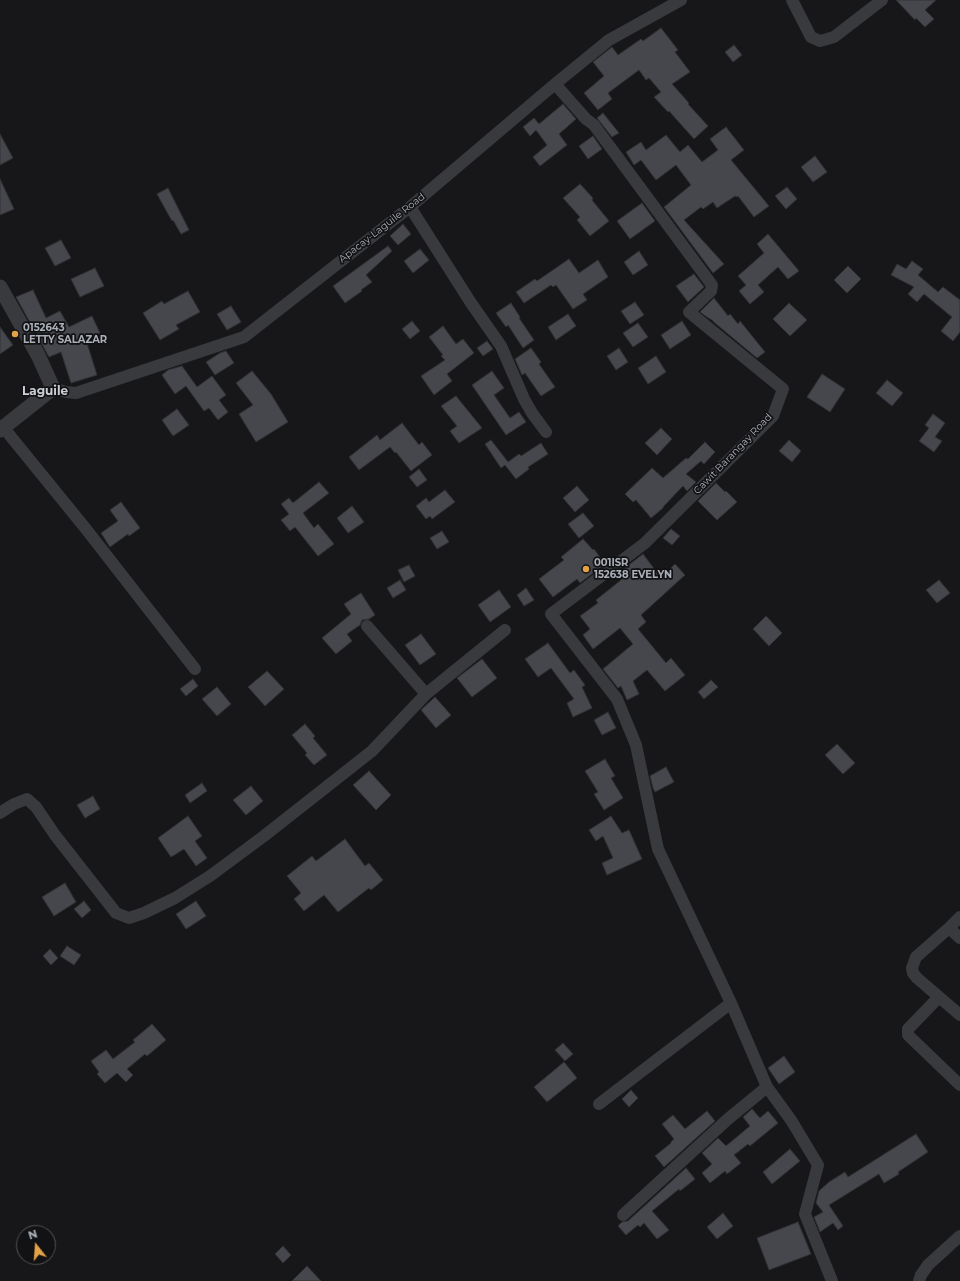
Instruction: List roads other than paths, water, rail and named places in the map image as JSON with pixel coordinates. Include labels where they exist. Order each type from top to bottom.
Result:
[{"type":"street","name":"Apacay-Laguile Road","points":[[53,388],[76,393],[244,337],[410,207],[609,40],[681,0]]},
{"type":"street","points":[[792,0],[810,37],[820,42],[834,37],[882,0]]},
{"type":"street","name":"Cawit Barangay Road","points":[[555,84],[586,119],[594,125],[712,285],[711,291],[689,312],[783,389],[773,416],[645,544],[551,614],[617,699],[636,745],[658,849],[731,1003]]},
{"type":"street","points":[[410,207],[470,303],[501,346],[524,399],[546,432]]},
{"type":"street","points":[[0,287],[38,354],[53,388],[2,428],[90,534],[195,669]]},
{"type":"street","points":[[367,626],[426,694]]},
{"type":"street","points":[[0,813],[14,804],[27,799],[36,807],[55,835],[116,913],[129,918],[144,914],[176,898],[210,876],[258,840],[372,750],[426,694],[505,630]]},
{"type":"street","points":[[960,917],[916,957],[912,968],[917,978],[960,1015]]},
{"type":"street","points":[[949,928],[960,938]]},
{"type":"street","points":[[939,997],[908,1029],[908,1035],[960,1085]]},
{"type":"street","points":[[599,1104],[731,1003],[767,1087],[792,1120],[818,1165],[805,1214],[832,1281]]},
{"type":"street","points":[[623,1215],[728,1119],[767,1087]]},
{"type":"street","points":[[919,1281],[928,1265],[960,1236]]},
{"type":"place","name":"0152643 LETTY SALAZAR","points":[[15,334]]},
{"type":"place","name":"001ISR 152638 EVELYN","points":[[586,569]]},
{"type":"district","name":"Laguile","points":[[45,391]]}]
